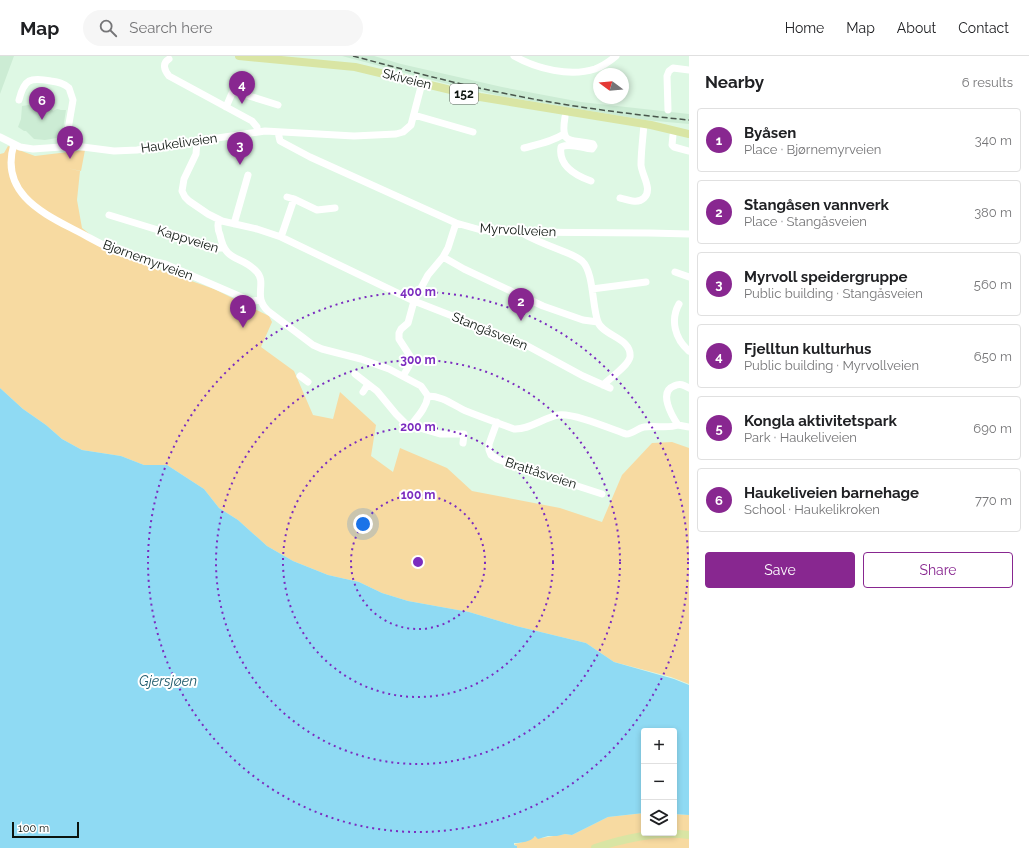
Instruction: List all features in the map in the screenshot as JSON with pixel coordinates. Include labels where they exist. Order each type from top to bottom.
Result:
[{"type":"main road","name":"Skiveien","points":[[239,56],[348,66],[498,101],[644,124],[689,134]]},
{"type":"main road","points":[[595,848],[644,835],[670,833],[689,835]]},
{"type":"street","points":[[514,56],[541,68],[576,72],[594,69],[604,65],[616,56]]},
{"type":"street","points":[[169,59],[164,66],[169,76],[252,121],[257,127],[257,132]]},
{"type":"street","points":[[668,110],[668,71],[672,68],[689,70]]},
{"type":"street","points":[[19,100],[24,86],[32,79],[40,78],[58,82],[69,88],[73,100],[65,147]]},
{"type":"street","name":"Haukeliveien","points":[[0,136],[24,148],[37,149],[75,146],[122,151],[265,130],[354,136],[396,134],[408,129],[411,125],[422,83]]},
{"type":"street","points":[[226,107],[233,91],[278,105]]},
{"type":"street","points":[[414,115],[473,132]]},
{"type":"street","points":[[566,116],[563,129],[564,134],[570,140],[586,142],[594,145],[594,148],[590,149],[564,146],[562,147],[561,152],[564,162],[574,174],[591,181]]},
{"type":"street","points":[[620,198],[638,202],[642,200],[647,193],[648,188],[641,165],[644,124]]},
{"type":"street","name":"Myrvollveien","points":[[278,132],[280,141],[310,157],[456,223],[481,230],[522,233],[577,232],[689,234]]},
{"type":"street","points":[[524,148],[554,140],[564,134]]},
{"type":"street","points":[[673,135],[672,145],[674,147],[689,151]]},
{"type":"street","name":"Stangåsveien","points":[[197,141],[196,154],[184,179],[182,191],[189,201],[219,220],[257,229],[281,237],[414,301],[524,344],[583,376],[610,388]]},
{"type":"street","name":"Bjørnemyrveien","points":[[14,144],[10,160],[12,180],[20,195],[35,208],[118,252],[133,257],[161,262],[246,299],[253,301],[261,300]]},
{"type":"street","points":[[234,224],[248,175]]},
{"type":"street","points":[[281,237],[290,198],[317,210],[335,208]]},
{"type":"street","name":"Kappveien","points":[[109,215],[217,248],[223,248],[232,257],[257,272],[260,278],[261,300]]},
{"type":"street","points":[[219,220],[218,226],[223,248]]},
{"type":"street","points":[[403,376],[409,366],[410,356],[399,339],[399,333],[408,323],[414,301],[428,274],[443,257],[448,248],[456,223]]},
{"type":"street","points":[[522,233],[530,238],[575,256],[586,266],[598,322],[605,330],[625,344],[630,353],[629,360],[624,366],[603,385]]},
{"type":"street","points":[[443,257],[464,269],[543,306],[583,320],[598,322]]},
{"type":"street","points":[[678,275],[689,277]]},
{"type":"street","points":[[592,289],[646,282]]},
{"type":"street","points":[[261,300],[268,311],[313,345],[322,349],[375,363],[422,386],[428,396],[425,406],[411,425]]},
{"type":"street","points":[[675,307],[674,327],[685,348],[689,351]]},
{"type":"street","points":[[355,374],[377,391],[403,422],[440,434],[464,434],[463,442]]},
{"type":"street","points":[[300,376],[308,382]]},
{"type":"street","points":[[363,392],[368,384]]},
{"type":"street","points":[[678,425],[666,401],[667,393],[669,389],[675,386],[683,385],[689,388]]},
{"type":"street","points":[[428,396],[443,398],[468,411],[514,428],[521,429],[549,417],[566,415],[626,434],[630,434],[645,427],[656,425],[673,427],[678,425],[689,427]]},
{"type":"street","name":"Brattåsveien","points":[[497,422],[489,444],[489,450],[492,456],[518,467],[602,494]]},
{"type":"shaded area","points":[[0,56],[14,56],[0,94]]},
{"type":"shaded area","points":[[342,56],[374,56],[401,64],[502,87],[581,102],[689,114],[689,124],[645,120],[500,96]]},
{"type":"shaded area","points":[[30,99],[52,104],[54,106],[51,108],[53,111],[57,109],[66,110],[63,129],[57,138],[45,140],[34,139],[26,131],[18,127],[21,119],[22,106],[29,105]]},
{"type":"shaded area","points":[[8,146],[35,156],[85,150],[81,171],[67,168],[80,171],[77,200],[82,228],[115,254],[214,289],[269,316],[272,322],[261,347],[294,371],[313,415],[333,419],[340,392],[376,425],[371,456],[393,472],[400,448],[447,468],[472,491],[560,508],[602,522],[622,475],[652,443],[672,442],[689,448],[689,684],[671,677],[614,662],[586,643],[516,626],[469,612],[408,601],[382,593],[359,582],[328,575],[293,561],[267,546],[238,520],[219,508],[204,489],[167,465],[144,465],[121,456],[82,450],[62,439],[46,425],[23,409],[0,388],[0,154],[4,153]]},
{"type":"shaded area","points":[[641,813],[641,836],[677,836],[677,814],[689,815],[689,848],[517,848],[514,844],[536,836],[542,838],[565,834],[572,835],[608,817]]},
{"type":"water","name":"Gjersjøen","points":[[0,388],[23,409],[46,425],[62,439],[82,450],[121,456],[144,465],[167,465],[204,489],[219,508],[238,520],[267,546],[293,561],[328,575],[359,582],[382,593],[408,601],[469,612],[516,626],[586,643],[614,662],[674,679],[689,685],[689,815],[677,814],[677,728],[641,728],[641,813],[608,817],[572,835],[565,834],[548,836],[538,839],[535,836],[528,841],[514,843],[517,848],[0,848]]},
{"type":"railway","points":[[353,56],[446,80],[526,98],[596,109],[689,120]]},
{"type":"place","name":"Fjelltun kulturhus","points":[[242,104]]},
{"type":"place","name":"Haukeliveien barnehage","points":[[42,120]]},
{"type":"place","name":"Kongla aktivitetspark","points":[[70,159]]},
{"type":"place","name":"Myrvoll speidergruppe","points":[[240,165]]},
{"type":"place","name":"Stangåsen vannverk","points":[[521,321]]},
{"type":"place","name":"Byåsen","points":[[243,328]]}]
